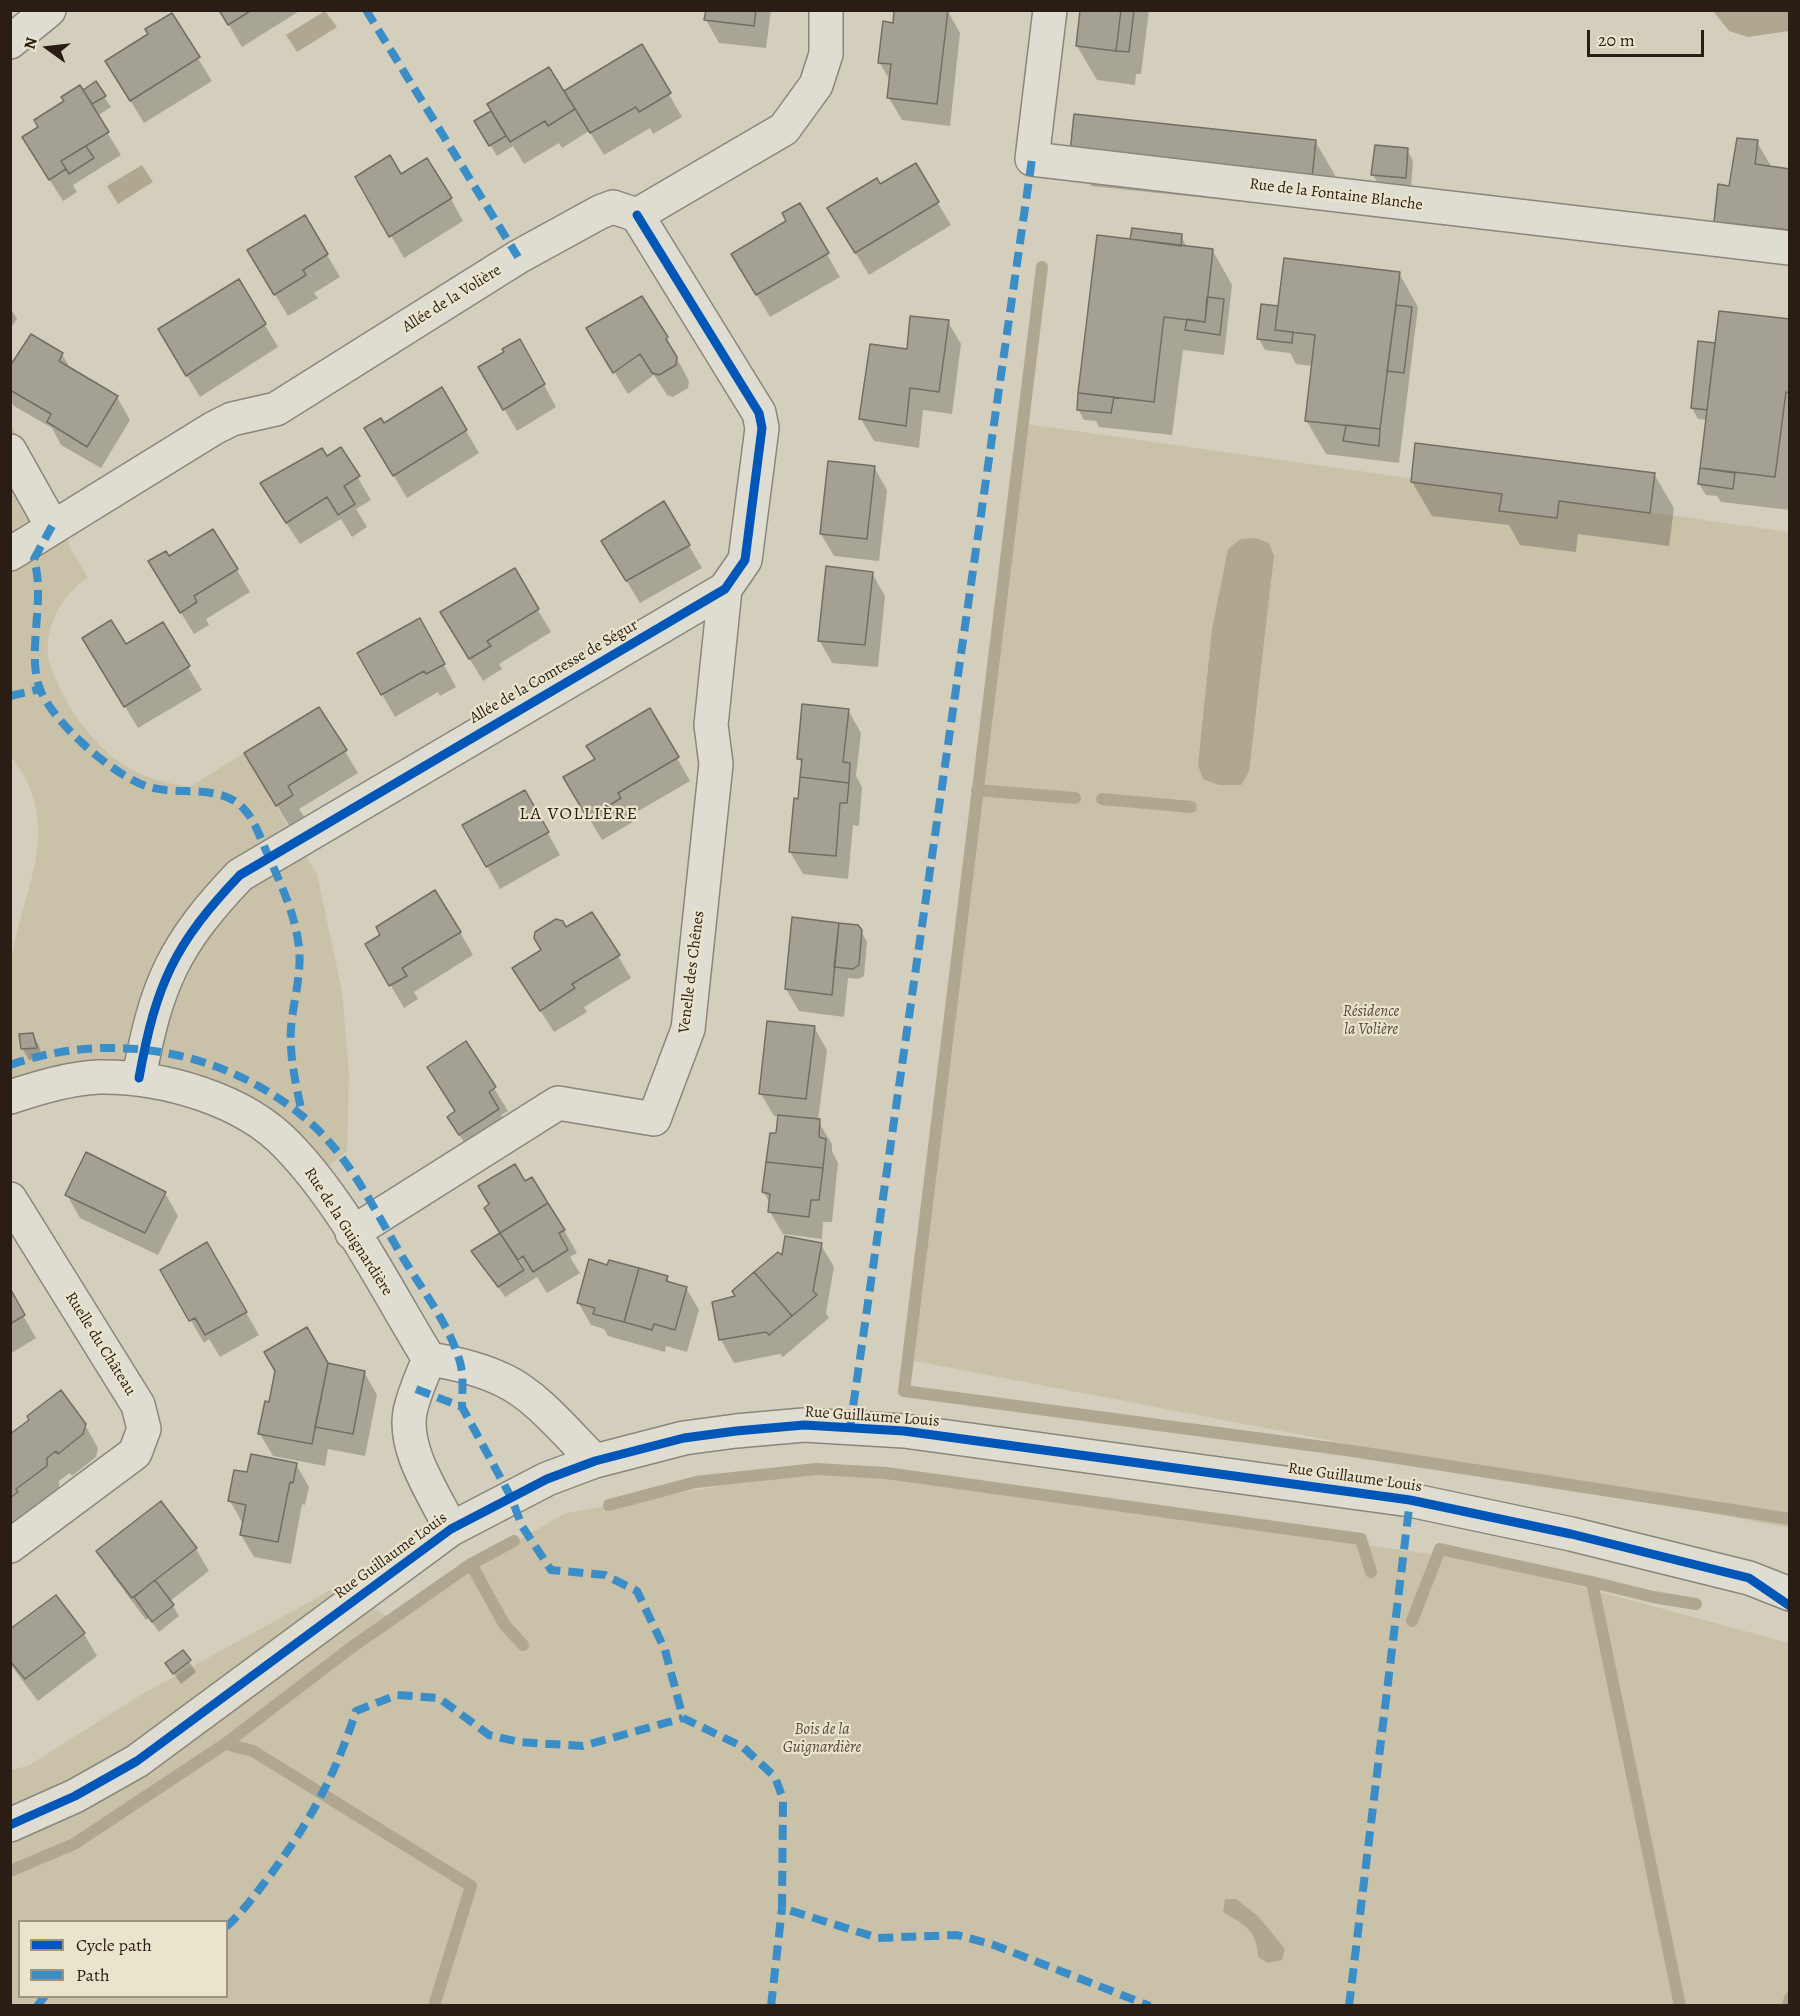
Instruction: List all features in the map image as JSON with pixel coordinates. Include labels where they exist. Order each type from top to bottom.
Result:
[{"type":"street","points":[[10,42],[49,10]]},
{"type":"street","points":[[638,215],[784,129],[816,85],[826,54],[826,10]]},
{"type":"street","name":"Rue de la Fontaine Blanche","points":[[1050,10],[1032,159],[1790,248]]},
{"type":"street","name":"Allée de la Volière","points":[[10,554],[52,525],[214,428],[232,419],[276,409],[518,258],[600,212],[613,207],[638,215]]},
{"type":"street","name":"Allée de la Comtesse de Ségur","points":[[140,1078],[147,1031],[159,992],[177,952],[204,912],[240,875],[725,589],[745,560],[762,428],[759,413],[638,215]]},
{"type":"street","points":[[10,452],[52,525]]},
{"type":"street","name":"Venelle des Chênes","points":[[352,1233],[558,1103],[654,1119],[688,1029],[716,764],[711,725],[725,589]]},
{"type":"street","name":"Rue de la Guignardière","points":[[10,1097],[56,1084],[97,1077],[140,1078],[195,1092],[242,1112],[286,1144],[317,1180],[429,1359]]},
{"type":"street","name":"Ruelle du Château","points":[[10,1199],[138,1404],[144,1429],[135,1453],[10,1546]]},
{"type":"street","points":[[451,1529],[416,1455],[410,1435],[410,1413],[429,1359],[461,1365],[507,1382],[526,1394],[595,1461]]},
{"type":"street","name":"Rue Guillaume Louis","points":[[10,1825],[75,1796],[137,1761],[451,1529],[547,1479],[595,1461],[684,1438],[736,1431],[804,1425],[904,1431],[1410,1500],[1571,1534],[1749,1578],[1790,1594]]},
{"type":"street","name":"Rue Guillaume Louis","points":[[1749,1578],[1790,1582]]},
{"type":"green space","points":[[10,424],[47,483],[71,549],[88,578],[70,593],[62,604],[55,615],[48,640],[50,664],[55,678],[77,717],[96,741],[126,767],[143,775],[171,783],[190,787],[244,753],[317,874],[342,991],[349,1073],[347,1151],[328,1167],[297,1137],[236,1096],[13,1087],[10,1058],[9,981],[16,939],[35,861],[38,835],[36,810],[28,783],[11,756]]},
{"type":"green space","name":"Résidence la Volière","points":[[1027,424],[1789,532],[1789,1528],[904,1359]]},
{"type":"green space","name":"Bois de la Guignardière","points":[[816,1469],[1489,1562],[1789,1643],[1789,2005],[11,2006],[11,1770],[28,1766],[139,1696],[338,1586],[387,1616],[566,1513]]},
{"type":"shaded area","points":[[325,11],[337,27],[297,52],[286,35]]},
{"type":"shaded area","points":[[1713,11],[1789,11],[1789,31],[1748,37],[1729,31]]},
{"type":"shaded area","points":[[142,165],[153,182],[118,204],[107,186]]},
{"type":"shaded area","points":[[1256,538],[1269,543],[1274,556],[1249,772],[1241,785],[1219,785],[1203,779],[1198,765],[1212,629],[1228,549],[1241,539]]},
{"type":"shaded area","points":[[1225,1899],[1236,1899],[1258,1916],[1285,1949],[1282,1960],[1268,1963],[1258,1957],[1252,1934],[1238,1921],[1223,1912]]},
{"type":"building","points":[[219,10],[252,10],[228,25]]},
{"type":"building","points":[[706,10],[756,10],[754,26],[704,20]]},
{"type":"building","points":[[894,10],[948,10],[937,104],[887,98],[891,64],[878,63],[883,21],[893,23]]},
{"type":"building","points":[[1080,10],[1121,10],[1116,51],[1076,46]]},
{"type":"building","points":[[1121,10],[1134,10],[1129,52],[1116,51]]},
{"type":"building","points":[[172,13],[200,57],[130,101],[105,61],[148,34],[145,29]]},
{"type":"building","points":[[642,44],[671,93],[639,112],[636,107],[590,133],[564,91]]},
{"type":"building","points":[[549,67],[575,109],[548,126],[545,121],[510,142],[487,104]]},
{"type":"building","points":[[96,81],[106,96],[92,104],[83,90]]},
{"type":"building","points":[[80,85],[109,132],[61,161],[66,169],[49,180],[22,137],[38,127],[34,120],[64,101],[61,97]]},
{"type":"building","points":[[491,111],[506,136],[489,146],[474,121]]},
{"type":"building","points":[[1074,114],[1316,140],[1312,178],[1070,152]]},
{"type":"building","points":[[1737,138],[1758,140],[1755,164],[1790,169],[1790,230],[1714,222],[1718,184],[1729,186]]},
{"type":"building","points":[[1375,145],[1408,148],[1406,178],[1371,175]]},
{"type":"building","points":[[86,146],[94,158],[69,174],[61,161]]},
{"type":"building","points":[[390,155],[401,174],[427,158],[452,198],[389,237],[355,177]]},
{"type":"building","points":[[916,163],[939,202],[855,253],[827,208],[877,178],[880,184]]},
{"type":"building","points":[[800,203],[829,253],[756,295],[731,254],[786,221],[782,213]]},
{"type":"building","points":[[305,215],[328,254],[303,270],[306,275],[274,295],[247,250]]},
{"type":"building","points":[[1132,228],[1182,234],[1181,246],[1130,239]]},
{"type":"building","points":[[1097,235],[1213,249],[1205,322],[1164,317],[1154,402],[1078,393]]},
{"type":"building","points":[[1284,258],[1400,272],[1380,429],[1305,421],[1315,335],[1275,330]]},
{"type":"building","points":[[239,279],[266,324],[186,376],[158,329]]},
{"type":"building","points":[[642,296],[668,337],[666,339],[677,357],[676,365],[659,375],[652,373],[640,354],[613,373],[586,328]]},
{"type":"building","points":[[1207,297],[1224,299],[1220,335],[1185,330],[1187,319],[1205,322]]},
{"type":"building","points":[[1261,304],[1278,306],[1275,330],[1293,332],[1292,343],[1257,339]]},
{"type":"building","points":[[1396,305],[1412,307],[1404,373],[1387,371]]},
{"type":"building","points":[[1719,311],[1790,319],[1790,393],[1786,392],[1775,477],[1700,468]]},
{"type":"building","points":[[910,316],[949,320],[939,392],[910,388],[906,426],[859,419],[870,344],[907,349]]},
{"type":"building","points":[[31,334],[63,353],[59,361],[118,396],[87,447],[47,422],[51,414],[10,390],[10,366]]},
{"type":"building","points":[[520,339],[545,384],[503,410],[478,367],[504,352],[502,349]]},
{"type":"building","points":[[1698,341],[1715,343],[1707,410],[1691,408]]},
{"type":"building","points":[[442,387],[467,430],[393,476],[364,428],[381,418],[384,423]]},
{"type":"building","points":[[1078,393],[1114,397],[1111,413],[1077,410]]},
{"type":"building","points":[[1346,425],[1380,429],[1379,446],[1343,441]]},
{"type":"building","points":[[1415,443],[1655,473],[1650,513],[1559,501],[1557,518],[1499,511],[1502,494],[1411,482]]},
{"type":"building","points":[[341,447],[360,476],[344,486],[355,504],[338,515],[327,497],[286,523],[260,483],[322,448],[327,456]]},
{"type":"building","points":[[828,461],[875,466],[867,539],[820,534]]},
{"type":"building","points":[[1700,468],[1735,473],[1733,489],[1698,484]]},
{"type":"building","points":[[664,501],[690,545],[626,581],[601,541]]},
{"type":"building","points":[[213,529],[238,569],[194,596],[197,602],[180,613],[148,561],[166,551],[169,556]]},
{"type":"building","points":[[826,566],[873,572],[865,645],[818,641]]},
{"type":"building","points":[[515,568],[539,609],[487,641],[491,646],[469,659],[440,612]]},
{"type":"building","points":[[420,618],[445,664],[426,674],[424,671],[381,695],[357,653]]},
{"type":"building","points":[[111,620],[126,644],[163,622],[190,666],[124,707],[82,638]]},
{"type":"building","points":[[802,704],[849,709],[843,762],[850,763],[849,783],[800,777],[802,759],[797,759]]},
{"type":"building","points":[[319,707],[347,750],[288,786],[293,795],[276,806],[244,753]]},
{"type":"building","points":[[650,708],[679,757],[618,793],[621,798],[588,819],[563,777],[595,759],[586,746]]},
{"type":"building","points":[[800,777],[849,783],[847,803],[840,803],[836,856],[789,852],[794,798],[798,799]]},
{"type":"building","points":[[525,790],[549,832],[486,867],[462,825]]},
{"type":"building","points":[[435,890],[461,932],[402,968],[407,976],[389,986],[365,944],[380,935],[376,927]]},
{"type":"building","points":[[592,912],[620,955],[572,984],[575,988],[540,1011],[512,968],[541,950],[534,938],[535,932],[556,919],[563,921],[566,927]]},
{"type":"building","points":[[792,917],[839,923],[832,995],[785,989]]},
{"type":"building","points":[[839,923],[858,925],[862,930],[859,965],[853,969],[834,967]]},
{"type":"building","points":[[767,1021],[815,1026],[806,1099],[759,1094]]},
{"type":"building","points":[[33,1033],[37,1048],[21,1049],[19,1034]]},
{"type":"building","points":[[466,1041],[496,1087],[489,1092],[499,1109],[459,1135],[447,1117],[455,1111],[427,1067]]},
{"type":"building","points":[[778,1115],[820,1119],[819,1137],[826,1139],[823,1168],[766,1162],[770,1133],[776,1133]]},
{"type":"building","points":[[86,1152],[166,1192],[145,1233],[65,1195]]},
{"type":"building","points":[[766,1162],[823,1168],[819,1200],[811,1200],[809,1217],[768,1212],[770,1194],[762,1192]]},
{"type":"building","points":[[515,1164],[525,1181],[532,1177],[548,1203],[500,1233],[484,1208],[489,1204],[478,1186]]},
{"type":"building","points":[[548,1203],[565,1230],[559,1233],[568,1250],[533,1272],[523,1256],[518,1260],[500,1233]]},
{"type":"building","points":[[500,1233],[524,1270],[498,1287],[471,1251]]},
{"type":"building","points":[[785,1236],[822,1243],[813,1291],[817,1295],[792,1316],[754,1272],[778,1252],[782,1255]]},
{"type":"building","points":[[207,1242],[247,1312],[205,1335],[195,1318],[189,1321],[160,1270]]},
{"type":"building","points":[[589,1259],[607,1265],[609,1260],[639,1268],[624,1322],[593,1314],[595,1308],[577,1303]]},
{"type":"building","points":[[639,1268],[668,1276],[666,1281],[687,1287],[675,1330],[654,1324],[652,1330],[624,1322]]},
{"type":"building","points":[[754,1272],[792,1316],[769,1335],[766,1332],[719,1340],[712,1302],[735,1296],[732,1291]]},
{"type":"building","points":[[10,1288],[25,1315],[10,1324]]},
{"type":"building","points":[[307,1327],[328,1363],[312,1444],[258,1434],[265,1401],[269,1402],[275,1371],[264,1352]]},
{"type":"building","points":[[328,1363],[365,1371],[353,1434],[315,1427]]},
{"type":"building","points":[[61,1390],[86,1424],[83,1434],[58,1454],[56,1451],[47,1458],[47,1466],[16,1489],[18,1492],[10,1498],[10,1434],[29,1420],[27,1416]]},
{"type":"building","points":[[251,1454],[297,1463],[293,1483],[290,1482],[278,1542],[240,1535],[246,1505],[228,1501],[234,1470],[247,1472]]},
{"type":"building","points":[[161,1501],[197,1548],[132,1598],[96,1551]]},
{"type":"building","points":[[155,1580],[174,1605],[152,1622],[134,1597]]},
{"type":"building","points":[[56,1595],[85,1633],[25,1679],[10,1661],[10,1629]]},
{"type":"building","points":[[183,1650],[191,1660],[173,1674],[165,1663]]},
{"type":"waterway","points":[[1042,267],[904,1391],[1346,1450],[1790,1519]]},
{"type":"waterway","points":[[977,790],[1075,798]]},
{"type":"waterway","points":[[1102,799],[1191,807]]},
{"type":"waterway","points":[[609,1505],[696,1482],[816,1469],[886,1473],[1361,1539],[1371,1572]]},
{"type":"waterway","points":[[10,1871],[74,1844],[225,1744],[352,1647],[471,1564],[514,1541]]},
{"type":"waterway","points":[[1412,1621],[1440,1549],[1592,1582],[1680,2006]]},
{"type":"waterway","points":[[471,1564],[504,1624],[523,1645]]},
{"type":"waterway","points":[[1592,1582],[1653,1597],[1696,1604]]},
{"type":"waterway","points":[[225,1744],[253,1751],[471,1886],[434,2006]]},
{"type":"waterway","points":[[1788,2006],[1790,1998]]},
{"type":"marked path","points":[[366,10],[518,257]]},
{"type":"marked path","points":[[850,1428],[1032,159]]},
{"type":"marked path","points":[[52,526],[34,559],[38,592],[35,659],[40,689],[57,717],[71,732],[120,773],[149,787],[224,796],[235,801],[252,820],[283,890],[297,935],[300,957],[292,1018],[291,1051],[303,1118]]},
{"type":"marked path","points":[[10,696],[40,689]]},
{"type":"marked path","points":[[10,1065],[50,1054],[91,1049],[131,1049],[172,1054],[211,1065],[248,1080],[283,1101],[328,1140],[351,1170],[441,1319],[460,1362],[462,1407]]},
{"type":"marked path","points":[[416,1389],[462,1407],[511,1497],[522,1526],[551,1570],[605,1575],[637,1591],[665,1650],[683,1718],[743,1747],[775,1777],[783,1799],[782,1908],[878,1938],[957,1935],[994,1945],[1150,2006]]},
{"type":"marked path","points":[[1349,2006],[1410,1500]]},
{"type":"marked path","points":[[228,1925],[271,1874],[310,1816],[330,1777],[356,1711],[397,1695],[439,1698],[489,1735],[519,1742],[583,1746],[683,1718]]},
{"type":"marked path","points":[[771,2006],[782,1908]]},
{"type":"marked path","points":[[37,2006],[43,1998]]},
{"type":"cycle path","points":[[139,1078],[153,1016],[171,967],[199,923],[240,875],[725,589],[745,560],[762,428],[759,413],[637,215]]},
{"type":"cycle path","points":[[10,1825],[75,1796],[137,1761],[451,1529],[547,1479],[595,1461],[684,1438],[736,1431],[804,1425],[904,1431],[1410,1500],[1571,1534],[1749,1578],[1790,1606]]},
{"type":"district","name":"LA VOLLIÈRE","points":[[579,815]]}]
